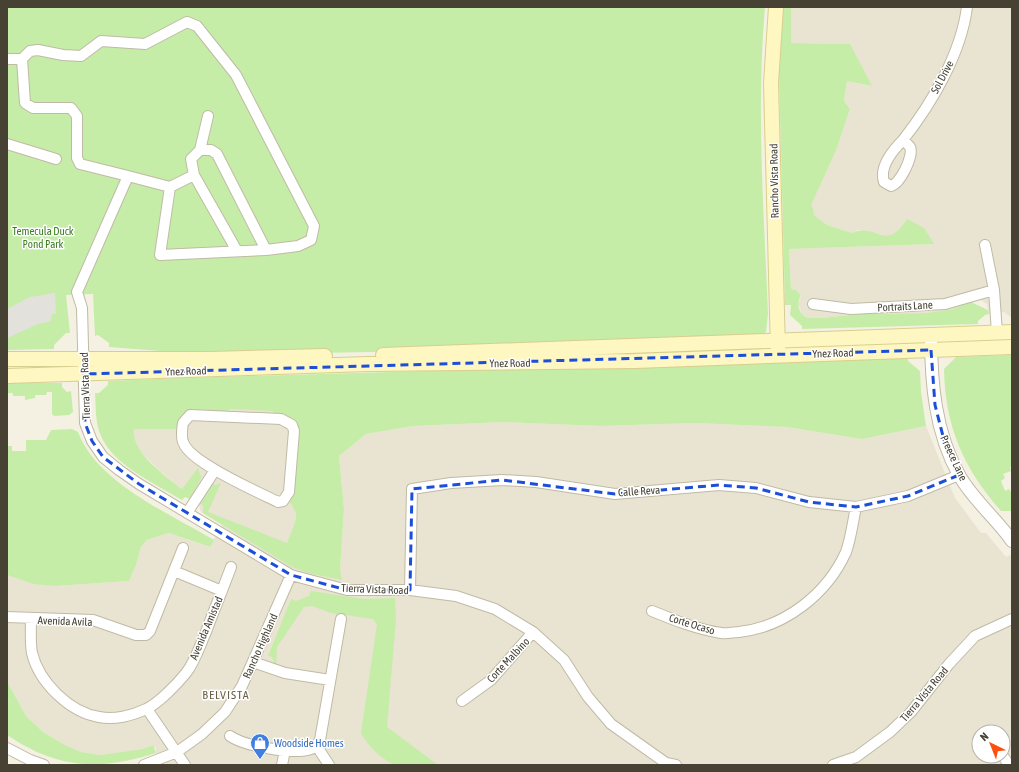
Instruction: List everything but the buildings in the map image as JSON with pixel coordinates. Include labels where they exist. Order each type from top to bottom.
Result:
[{"type":"main road","name":"Rancho Vista Road","points":[[776,7],[771,83],[778,348]]},
{"type":"main road","name":"Ynez Road","points":[[7,376],[368,364],[635,361],[930,335],[1012,332]]},
{"type":"main road","name":"Ynez Road","points":[[7,359],[211,359],[778,348],[931,350],[1012,347]]},
{"type":"street","name":"Sol Drive","points":[[903,140],[921,117],[955,53],[965,25],[967,7]]},
{"type":"street","points":[[7,59],[22,59],[30,51],[38,50],[63,55],[81,56],[101,41],[145,44],[187,22],[197,26],[236,75],[314,226],[311,240],[298,246],[266,250],[160,255],[170,187]]},
{"type":"street","points":[[22,59],[25,104],[33,108],[71,108],[77,116],[76,158],[80,164],[170,187],[194,175]]},
{"type":"street","points":[[208,116],[200,150],[191,159],[194,175],[237,252]]},
{"type":"street","points":[[7,144],[56,159]]},
{"type":"street","points":[[200,150],[211,150],[217,154],[266,250]]},
{"type":"street","name":"Tierra Vista Road","points":[[128,176],[77,292],[82,308],[86,424],[92,441],[104,457],[139,484],[291,576],[347,590],[410,590],[456,596],[495,609],[533,632],[564,660],[588,696],[611,724],[669,764]]},
{"type":"street","points":[[985,246],[994,290],[997,333]]},
{"type":"street","name":"Portraits Lane","points":[[813,304],[851,309],[945,304],[994,290]]},
{"type":"street","name":"Preece Lane","points":[[930,335],[935,404],[944,440],[959,475],[984,509],[1012,541]]},
{"type":"street","points":[[190,415],[281,419],[292,425],[294,431],[288,492],[283,501],[278,502],[215,470],[183,444],[183,423],[190,415]]},
{"type":"street","points":[[187,513],[215,470]]},
{"type":"street","name":"Calle Reva","points":[[410,590],[412,490],[451,483],[502,480],[536,482],[615,494],[718,485],[756,488],[809,502],[856,507],[908,496],[959,475]]},
{"type":"street","name":"Corte Ocaso","points":[[652,611],[685,625],[722,633],[756,630],[782,619],[803,606],[829,582],[846,551],[856,507]]},
{"type":"street","name":"Avenida Avila","points":[[7,617],[93,620],[136,635],[146,635],[150,630],[183,548]]},
{"type":"street","name":"Avenida Amistad","points":[[31,619],[32,653],[50,687],[62,700],[79,710],[98,717],[116,718],[148,709],[187,672],[197,653],[231,567]]},
{"type":"street","points":[[174,571],[222,591]]},
{"type":"street","name":"Rancho Highland","points":[[144,765],[175,752],[202,734],[225,712],[242,686],[291,576]]},
{"type":"street","points":[[230,736],[240,741],[285,750],[311,749],[316,745],[320,740],[341,619]]},
{"type":"street","name":"Tierra Vista Road","points":[[833,765],[858,761],[911,712],[949,664],[975,636],[1012,619]]},
{"type":"street","name":"Corte Malbino","points":[[462,701],[492,680],[533,632]]},
{"type":"street","points":[[253,662],[285,674],[330,680]]},
{"type":"street","points":[[148,709],[185,765]]},
{"type":"street","points":[[316,745],[329,765]]},
{"type":"street","points":[[7,748],[30,760],[44,765]]},
{"type":"street","points":[[282,765],[285,750]]},
{"type":"highlighted area","points":[[931,350],[935,405],[944,440],[959,475],[908,496],[856,507],[809,502],[756,488],[719,485],[615,494],[502,480],[412,489],[410,590],[347,590],[291,575],[139,484],[103,457],[92,441],[85,423],[84,374]]},
{"type":"shaded area","points":[[791,7],[1012,7],[1012,318],[1004,312],[989,314],[987,304],[979,299],[953,309],[926,313],[859,314],[822,318],[808,318],[802,314],[798,304],[801,295],[796,290],[791,289],[789,249],[933,244],[899,231],[889,236],[858,230],[852,233],[827,225],[814,215],[813,208],[810,205],[837,148],[850,109],[844,101],[847,81],[871,86],[849,44],[791,43]]},
{"type":"shaded area","points":[[55,293],[56,314],[52,314],[51,321],[38,324],[7,338],[7,309],[30,297]]},
{"type":"shaded area","points":[[305,393],[340,569],[344,509],[339,456],[366,434],[413,426],[505,422],[601,426],[695,423],[787,427],[862,439],[926,426],[955,498],[981,533],[986,533],[1006,557],[1012,554],[1012,765],[167,765],[156,753],[155,745],[142,749],[100,755],[81,752],[65,745],[43,732],[26,716],[7,681],[7,575],[55,586],[129,581],[136,565],[141,547],[147,540],[169,533],[209,547],[222,525],[201,512],[199,505],[202,500],[185,486],[182,489],[159,470],[141,452],[134,441],[134,426]]},
{"type":"green space","name":"Temecula Duck Pond Park","points":[[7,7],[765,7],[762,45],[761,122],[768,314],[766,332],[762,336],[422,351],[210,355],[109,347],[109,343],[98,335],[95,336],[93,294],[66,295],[70,333],[66,333],[54,345],[54,349],[7,350]]},
{"type":"green space","points":[[783,7],[791,7],[791,43],[850,44],[872,86],[847,81],[844,101],[850,109],[837,148],[811,205],[814,215],[827,225],[852,233],[868,231],[881,235],[893,234],[900,229],[907,219],[924,228],[934,244],[789,249],[791,289],[796,290],[801,295],[798,305],[800,311],[808,318],[859,314],[926,313],[953,309],[973,300],[973,303],[988,310],[989,314],[985,315],[978,321],[978,324],[802,329],[802,326],[790,315],[791,305],[785,305],[779,72]]},
{"type":"green space","points":[[1012,355],[1012,466],[1010,467],[1011,471],[1003,474],[1005,478],[1001,481],[1005,491],[1009,489],[1012,493],[1012,511],[1001,511],[977,479],[959,446],[948,410],[944,369],[956,357]]},
{"type":"green space","points":[[907,357],[908,361],[920,371],[921,392],[926,426],[862,439],[787,427],[695,423],[601,426],[505,422],[413,426],[366,434],[339,456],[344,509],[340,570],[342,580],[308,573],[292,567],[203,513],[203,505],[200,504],[213,483],[215,485],[221,483],[208,512],[287,543],[296,517],[293,507],[282,494],[284,489],[290,431],[284,425],[274,424],[273,411],[229,409],[229,414],[196,411],[179,424],[176,429],[134,429],[138,447],[143,455],[150,463],[182,489],[198,468],[200,475],[202,476],[190,499],[185,497],[182,500],[149,481],[125,465],[115,456],[101,436],[96,415],[95,393],[99,393],[108,385],[108,381]]},
{"type":"green space","points":[[7,383],[62,383],[62,387],[67,392],[71,391],[73,412],[69,415],[54,416],[52,414],[52,392],[47,392],[46,395],[35,395],[35,398],[25,400],[25,396],[13,396],[13,393],[7,393]]},
{"type":"green space","points":[[72,429],[78,432],[87,450],[101,467],[136,495],[214,540],[210,547],[169,533],[147,540],[141,547],[136,565],[129,581],[55,586],[34,584],[7,575],[7,446],[12,446],[12,451],[26,451],[26,440],[46,440],[51,430]]},
{"type":"green space","points":[[311,591],[364,599],[395,598],[396,619],[387,727],[438,765],[406,766],[391,763],[376,752],[361,733],[377,624],[373,619],[331,613],[312,606],[304,607],[277,647],[276,667],[272,666],[274,662],[272,657],[268,656],[291,599],[296,601],[309,596]]},
{"type":"green space","points":[[7,681],[26,716],[43,732],[65,745],[81,752],[100,755],[142,749],[155,745],[154,748],[156,753],[116,763],[97,764],[79,764],[43,755],[7,735]]},
{"type":"place","name":"Woodside Homes","points":[[260,760]]},
{"type":"district","name":"BELVISTA","points":[[226,695]]}]
